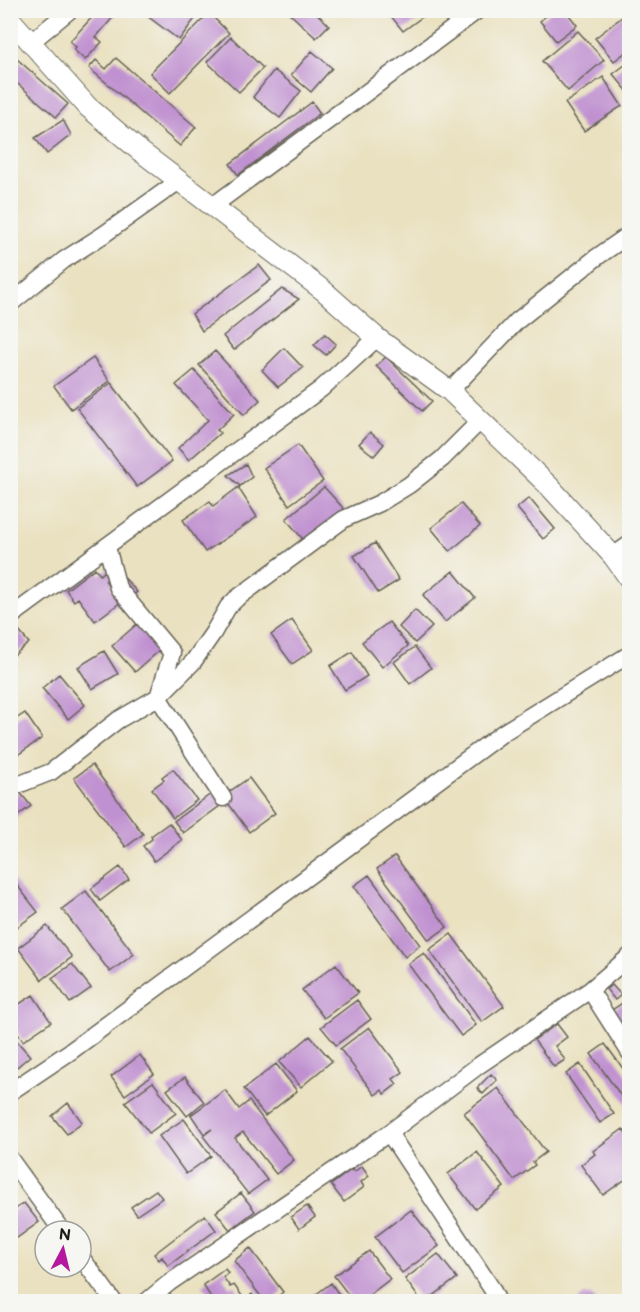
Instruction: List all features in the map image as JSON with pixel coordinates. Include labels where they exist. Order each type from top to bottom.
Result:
[{"type":"street","points":[[31,42],[70,10]]},
{"type":"street","points":[[214,205],[478,10]]},
{"type":"street","points":[[10,20],[88,107],[140,151],[214,205],[324,291],[377,338],[450,391],[549,486],[613,556],[630,580]]},
{"type":"street","points":[[10,304],[64,260],[179,181]]},
{"type":"street","points":[[450,391],[517,321],[597,257],[630,234]]},
{"type":"street","points":[[10,617],[321,389],[377,338]]},
{"type":"street","points":[[10,788],[51,772],[118,720],[158,697],[193,662],[228,607],[236,599],[344,519],[380,503],[409,485],[442,459],[480,421]]},
{"type":"street","points":[[613,556],[630,544]]},
{"type":"street","points":[[108,547],[118,588],[172,653],[158,697]]},
{"type":"street","points":[[10,1092],[71,1051],[504,732],[630,654]]},
{"type":"street","points":[[158,697],[223,798]]},
{"type":"street","points":[[146,1302],[169,1283],[389,1134],[478,1066],[590,990],[630,956]]},
{"type":"street","points":[[590,990],[630,1053]]},
{"type":"street","points":[[389,1134],[492,1289],[498,1302]]},
{"type":"street","points":[[10,1159],[53,1219]]},
{"type":"street","points":[[93,1273],[114,1302]]},
{"type":"building","points":[[99,10],[112,10],[116,14],[96,37],[102,42],[85,60],[74,50],[76,47],[70,41]]},
{"type":"building","points":[[149,10],[199,10],[200,12],[179,40],[146,15]]},
{"type":"building","points":[[286,10],[313,10],[329,25],[316,38]]},
{"type":"building","points":[[392,10],[427,10],[429,12],[403,31],[390,15],[394,12]]},
{"type":"building","points":[[553,10],[565,10],[577,25],[556,41],[540,21]]},
{"type":"building","points":[[209,13],[229,33],[170,93],[150,73]]},
{"type":"building","points":[[626,14],[630,18],[630,49],[614,61],[595,38]]},
{"type":"building","points":[[578,31],[604,60],[568,91],[542,61]]},
{"type":"building","points":[[231,37],[263,68],[239,92],[207,62]]},
{"type":"building","points":[[312,51],[332,68],[311,92],[291,75]]},
{"type":"building","points":[[116,58],[196,127],[180,146],[89,68],[96,60],[106,69]]},
{"type":"building","points":[[17,59],[68,104],[56,117],[10,77],[10,66]]},
{"type":"building","points":[[630,61],[630,94],[613,74]]},
{"type":"building","points":[[274,70],[301,91],[280,118],[253,97]]},
{"type":"building","points":[[603,77],[622,106],[584,131],[565,103]]},
{"type":"building","points":[[312,102],[320,113],[238,175],[230,164]]},
{"type":"building","points":[[63,120],[71,135],[47,154],[35,138]]},
{"type":"building","points":[[259,265],[271,280],[202,331],[192,314]]},
{"type":"building","points":[[282,289],[299,299],[234,350],[223,336]]},
{"type":"building","points":[[325,334],[336,344],[326,355],[314,345]]},
{"type":"building","points":[[284,348],[303,368],[278,387],[262,370]]},
{"type":"building","points":[[215,351],[260,400],[244,415],[199,365]]},
{"type":"building","points":[[386,357],[432,401],[422,411],[376,366]]},
{"type":"building","points":[[93,358],[110,381],[71,409],[54,386]]},
{"type":"building","points":[[194,370],[234,414],[217,430],[220,433],[189,460],[178,448],[208,420],[176,385]]},
{"type":"building","points":[[111,383],[172,461],[137,487],[77,408]]},
{"type":"building","points":[[370,432],[384,444],[374,456],[359,444]]},
{"type":"building","points":[[298,445],[323,481],[289,505],[264,468]]},
{"type":"building","points":[[246,464],[252,477],[240,486],[228,475]]},
{"type":"building","points":[[240,486],[239,489],[257,517],[205,552],[183,520],[210,501],[213,506]]},
{"type":"building","points":[[324,487],[345,510],[306,543],[286,519]]},
{"type":"building","points":[[529,498],[555,529],[543,539],[517,508]]},
{"type":"building","points":[[461,504],[480,526],[450,551],[431,528]]},
{"type":"building","points":[[375,543],[399,580],[378,593],[354,556]]},
{"type":"building","points":[[113,565],[137,592],[125,603],[105,580],[121,602],[95,621],[78,598],[74,601],[66,590],[95,568],[100,575]]},
{"type":"building","points":[[453,571],[475,598],[445,622],[423,595]]},
{"type":"building","points":[[415,610],[432,627],[415,643],[399,627]]},
{"type":"building","points":[[292,620],[313,650],[292,664],[271,635]]},
{"type":"building","points":[[389,622],[408,646],[382,667],[362,642]]},
{"type":"building","points":[[137,624],[160,650],[135,672],[112,646]]},
{"type":"building","points":[[17,629],[29,643],[14,655],[10,651],[10,635]]},
{"type":"building","points":[[415,647],[431,668],[410,684],[394,662]]},
{"type":"building","points":[[104,651],[118,674],[92,689],[78,667]]},
{"type":"building","points":[[352,652],[367,676],[345,690],[330,666]]},
{"type":"building","points":[[59,674],[85,705],[68,719],[42,688]]},
{"type":"building","points":[[25,713],[42,738],[10,760],[10,723]]},
{"type":"building","points":[[92,765],[143,834],[126,847],[74,778]]},
{"type":"building","points":[[173,769],[197,800],[173,818],[152,789]]},
{"type":"building","points":[[249,778],[275,813],[249,832],[223,796]]},
{"type":"building","points":[[19,791],[31,806],[10,821],[10,798]]},
{"type":"building","points":[[215,791],[224,803],[183,833],[174,821]]},
{"type":"building","points":[[169,823],[182,840],[154,861],[143,846],[152,839],[151,836]]},
{"type":"building","points":[[395,856],[447,927],[429,940],[377,869]]},
{"type":"building","points":[[120,867],[129,879],[100,901],[91,889]]},
{"type":"building","points":[[369,875],[420,945],[405,957],[354,886]]},
{"type":"building","points":[[10,876],[38,912],[10,932]]},
{"type":"building","points":[[86,891],[134,954],[110,972],[62,909]]},
{"type":"building","points":[[47,926],[72,957],[42,980],[18,948]]},
{"type":"building","points":[[451,934],[504,1006],[482,1022],[429,950]]},
{"type":"building","points":[[424,953],[476,1025],[461,1036],[408,964]]},
{"type":"building","points":[[72,964],[91,988],[70,1003],[52,978]]},
{"type":"building","points":[[336,964],[358,993],[324,1018],[302,990]]},
{"type":"building","points":[[612,985],[621,995],[615,1000],[606,989]]},
{"type":"building","points":[[33,995],[51,1022],[23,1041],[10,1021],[10,1010]]},
{"type":"building","points":[[630,998],[630,1042],[609,1012]]},
{"type":"building","points":[[357,1000],[371,1019],[336,1045],[321,1027]]},
{"type":"building","points":[[557,1024],[567,1037],[555,1046],[565,1060],[554,1067],[534,1040]]},
{"type":"building","points":[[369,1027],[403,1072],[393,1079],[397,1084],[384,1094],[382,1090],[375,1095],[340,1049]]},
{"type":"building","points":[[10,1033],[30,1056],[17,1067],[10,1059]]},
{"type":"building","points":[[310,1036],[332,1061],[301,1087],[279,1062]]},
{"type":"building","points":[[605,1044],[630,1078],[630,1103],[627,1104],[591,1054]]},
{"type":"building","points":[[140,1055],[154,1074],[125,1095],[111,1077]]},
{"type":"building","points":[[276,1064],[297,1091],[265,1116],[244,1089]]},
{"type":"building","points":[[580,1064],[614,1114],[600,1123],[566,1074]]},
{"type":"building","points":[[491,1074],[497,1080],[483,1094],[477,1088]]},
{"type":"building","points":[[185,1077],[204,1102],[187,1116],[167,1090]]},
{"type":"building","points":[[153,1082],[176,1113],[149,1133],[125,1102]]},
{"type":"building","points":[[498,1088],[546,1152],[533,1162],[535,1165],[514,1180],[464,1113]]},
{"type":"building","points":[[225,1090],[239,1109],[249,1101],[294,1160],[276,1174],[243,1132],[235,1138],[267,1180],[248,1194],[203,1136],[212,1129],[204,1134],[191,1115]]},
{"type":"building","points":[[68,1103],[82,1122],[67,1134],[52,1116]]},
{"type":"building","points":[[184,1119],[211,1156],[186,1174],[159,1136]]},
{"type":"building","points":[[623,1129],[625,1132],[630,1129],[630,1176],[603,1195],[581,1165],[595,1154],[593,1151]]},
{"type":"building","points":[[477,1152],[504,1187],[475,1209],[448,1174]]},
{"type":"building","points":[[362,1166],[369,1176],[361,1182],[364,1187],[344,1202],[331,1185],[352,1169],[354,1172]]},
{"type":"building","points":[[156,1190],[162,1198],[137,1215],[131,1207]]},
{"type":"building","points":[[241,1193],[255,1211],[230,1230],[216,1212]]},
{"type":"building","points":[[24,1203],[37,1219],[33,1219],[33,1226],[10,1243],[10,1213]]},
{"type":"building","points":[[307,1206],[315,1217],[299,1229],[291,1217]]},
{"type":"building","points":[[411,1210],[439,1246],[402,1273],[375,1237]]},
{"type":"building","points":[[205,1215],[216,1230],[168,1266],[162,1257],[159,1260],[154,1254]]},
{"type":"building","points":[[250,1248],[283,1292],[271,1302],[265,1302],[234,1261]]},
{"type":"building","points":[[369,1251],[390,1279],[360,1302],[354,1302],[334,1276]]},
{"type":"building","points":[[438,1254],[457,1278],[422,1302],[405,1279]]},
{"type":"building","points":[[225,1269],[228,1273],[223,1277],[230,1287],[234,1285],[245,1300],[252,1294],[258,1302],[214,1302],[203,1285]]},
{"type":"building","points":[[331,1283],[344,1302],[306,1302]]},
{"type":"building","points":[[586,1294],[587,1296],[591,1294],[597,1302],[579,1302],[578,1300]]}]
